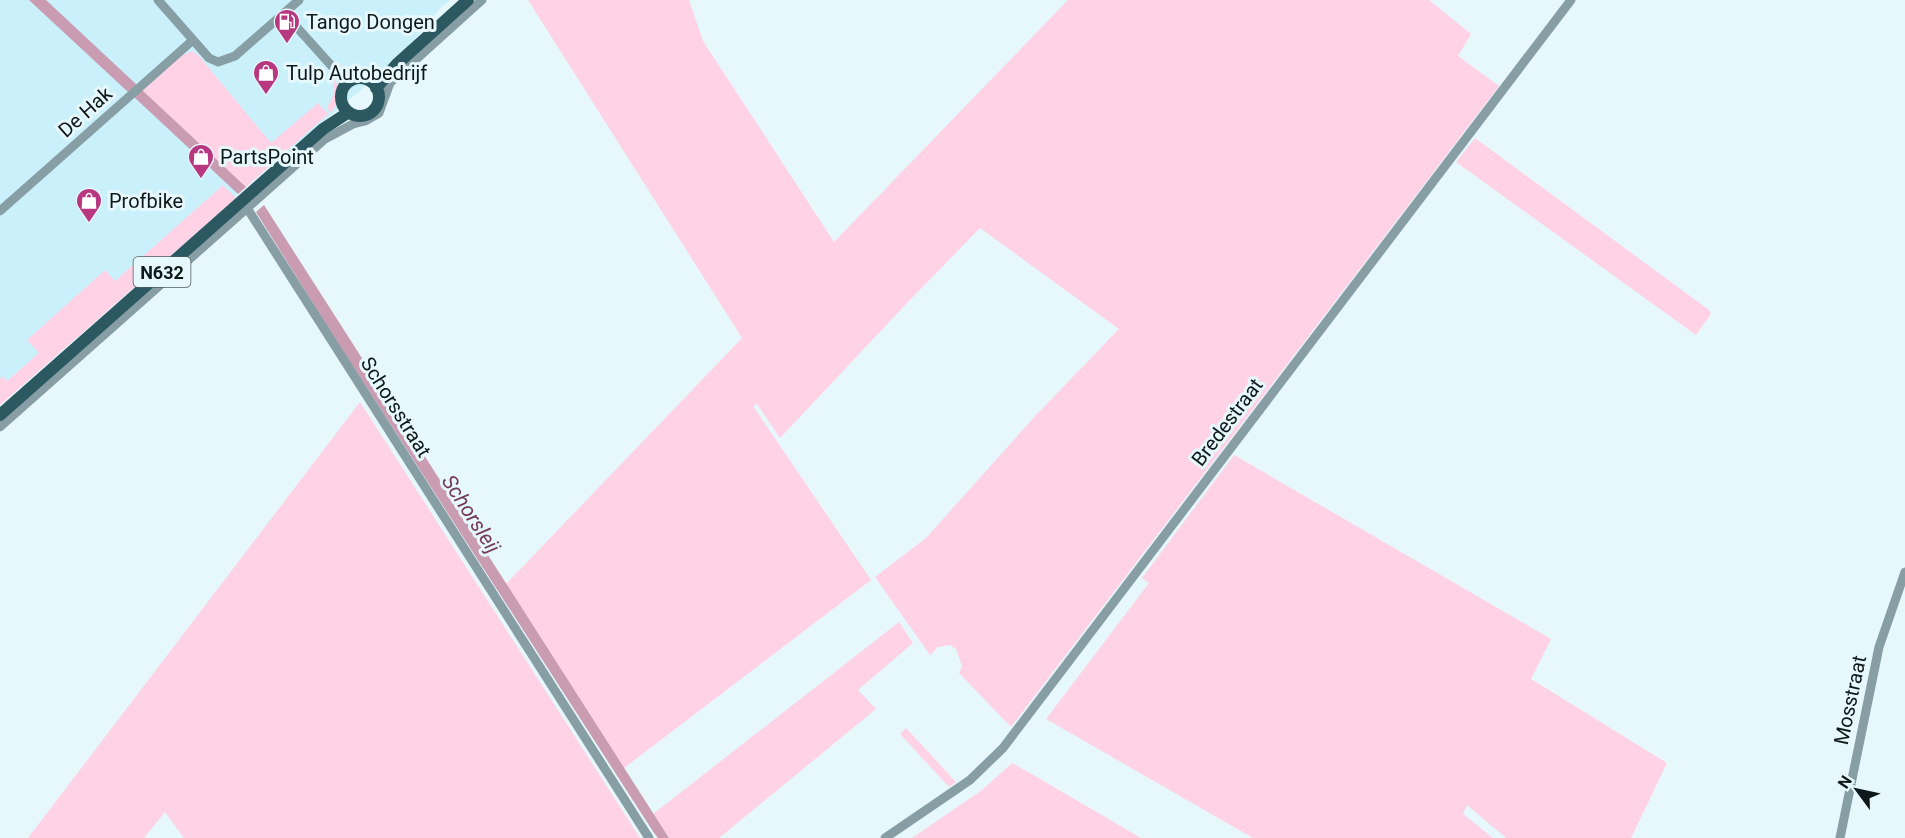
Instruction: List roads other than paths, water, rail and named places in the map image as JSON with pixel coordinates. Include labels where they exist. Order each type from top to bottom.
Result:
[{"type":"main road","points":[[345,108],[341,92],[347,83],[358,78],[373,84],[430,40],[468,0]]},
{"type":"main road","name":"N632","points":[[0,415],[86,344],[345,108],[360,116],[372,111],[378,100],[373,84]]},
{"type":"street","points":[[158,0],[209,58],[218,62],[235,56],[299,0]]},
{"type":"street","points":[[0,427],[86,344],[325,139],[379,113],[390,83],[430,40],[482,0]]},
{"type":"street","name":"Bredestraat","points":[[885,838],[970,780],[1004,748],[1571,0]]},
{"type":"street","points":[[284,13],[347,83]]},
{"type":"street","name":"De Hak","points":[[0,211],[193,40]]},
{"type":"street","name":"Schorsstraat","points":[[247,208],[649,838]]},
{"type":"street","name":"Mosstraat","points":[[1840,838],[1880,647],[1905,572]]},
{"type":"place","name":"Tango Dongen","points":[[287,45]]},
{"type":"place","name":"Tulp Autobedrijf","points":[[266,96]]},
{"type":"place","name":"PartsPoint","points":[[201,180]]},
{"type":"place","name":"Profbike","points":[[89,224]]},
{"type":"water label","name":"Schorsleij","points":[[471,514]]}]
